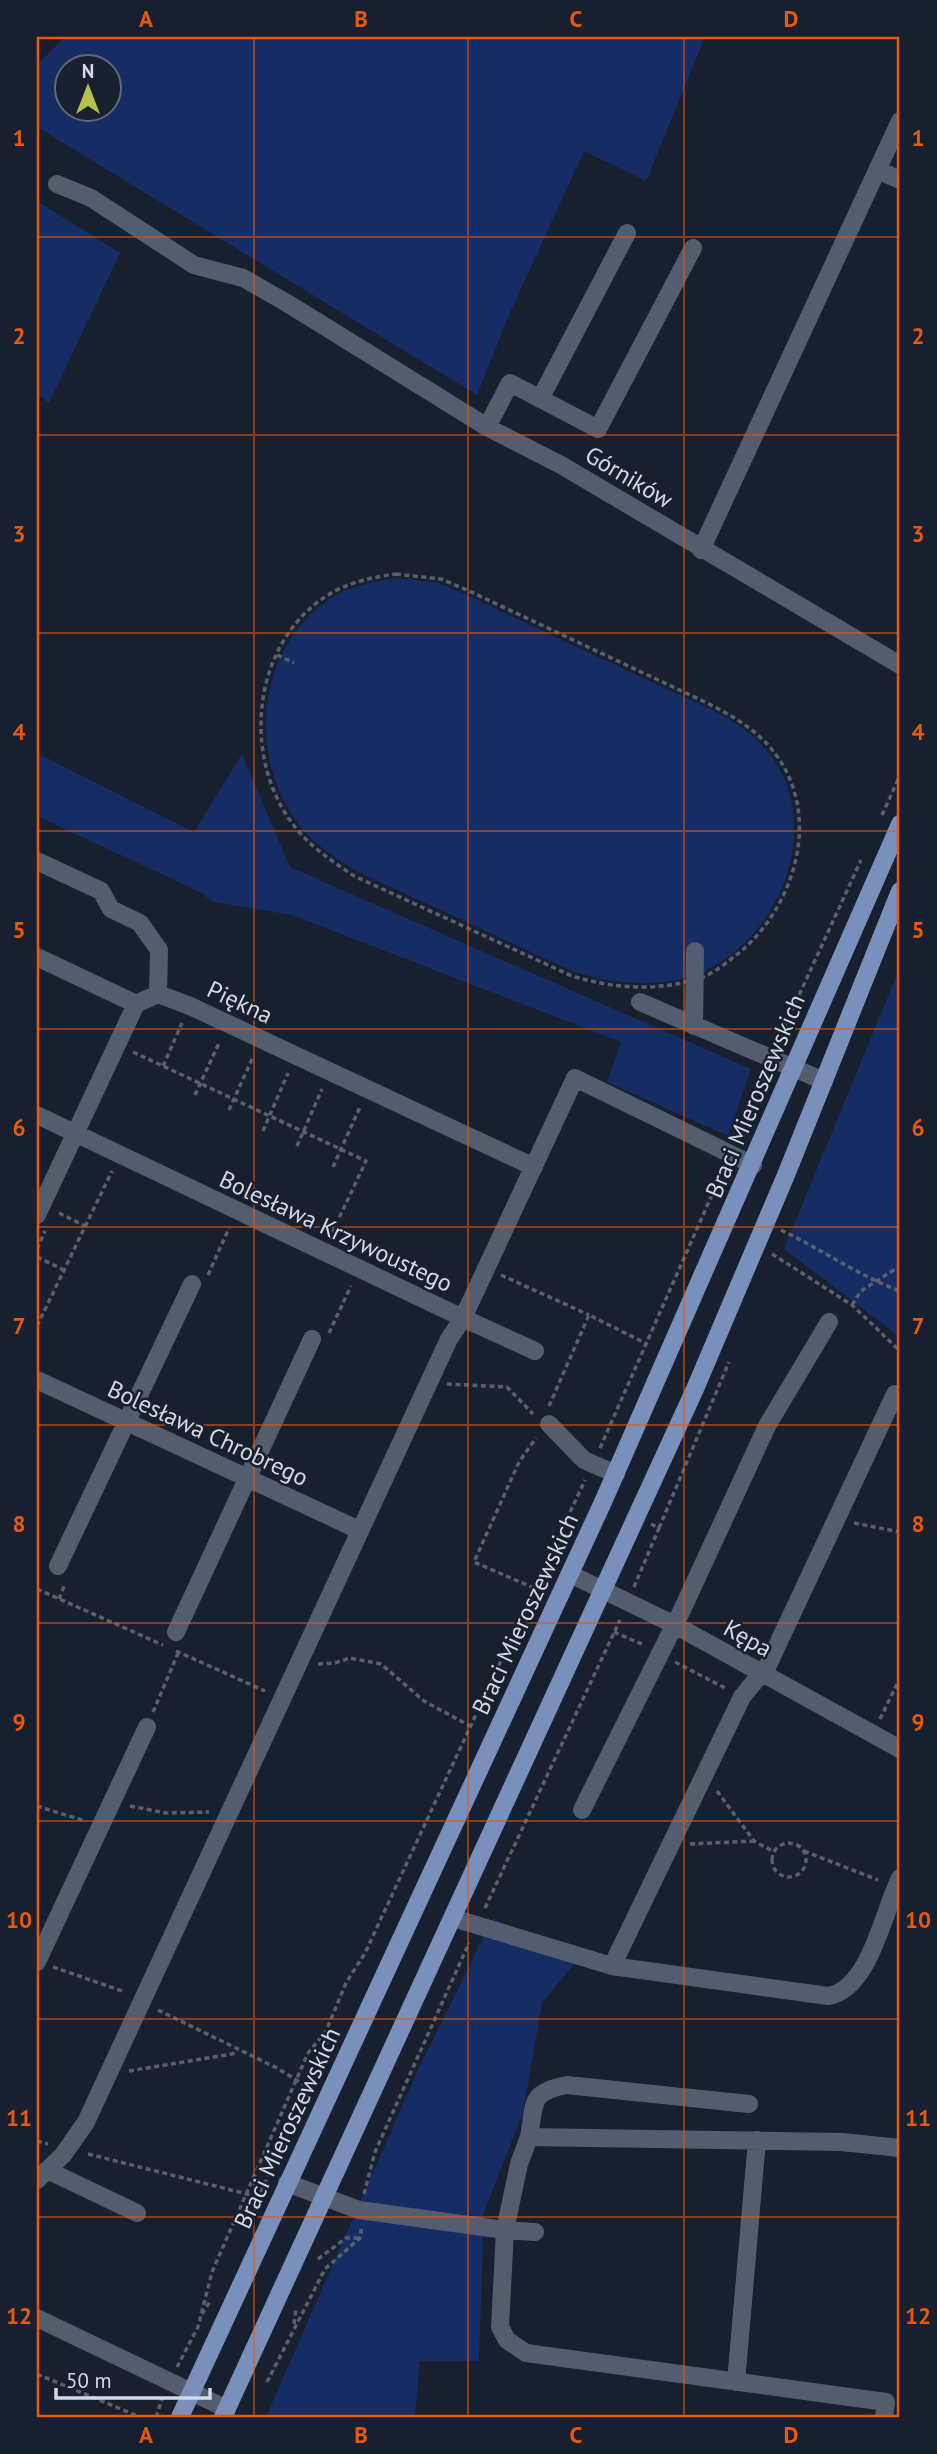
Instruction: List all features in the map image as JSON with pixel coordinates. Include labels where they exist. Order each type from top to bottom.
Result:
[{"type":"main road","name":"Braci Mieroszewskich","points":[[180,2417],[616,1474],[900,824]]},
{"type":"main road","points":[[225,2413],[695,1389],[900,891]]},
{"type":"street","points":[[701,550],[900,121]]},
{"type":"street","points":[[878,170],[900,180]]},
{"type":"street","name":"Górników","points":[[57,184],[103,205],[194,265],[243,278],[487,427],[561,465],[701,550],[900,664]]},
{"type":"street","points":[[540,399],[627,233]]},
{"type":"street","points":[[487,427],[510,383],[598,429],[693,248]]},
{"type":"street","points":[[37,861],[101,891],[111,909],[139,923],[159,950],[158,994],[136,1004],[37,1215]]},
{"type":"street","points":[[694,1026],[697,978],[695,951]]},
{"type":"street","points":[[37,957],[136,1004]]},
{"type":"street","name":"Piękna","points":[[158,994],[190,1006],[534,1167]]},
{"type":"street","points":[[639,1002],[824,1081]]},
{"type":"street","name":"Bolesława Krzywoustego","points":[[37,1115],[463,1318],[575,1078],[753,1165]]},
{"type":"street","points":[[58,1566],[192,1283]]},
{"type":"street","points":[[137,2213],[42,2175],[63,2155],[86,2122],[149,2004],[230,1811],[449,1339],[463,1318],[535,1351]]},
{"type":"street","points":[[582,1810],[767,1426],[830,1322]]},
{"type":"street","points":[[176,1632],[312,1339]]},
{"type":"street","name":"Bolesława Chrobrego","points":[[37,1380],[359,1530]]},
{"type":"street","points":[[612,1966],[742,1697],[759,1672],[768,1665],[895,1394]]},
{"type":"street","points":[[541,1425],[584,1460],[616,1474]]},
{"type":"street","name":"Kępa","points":[[570,1574],[673,1624],[900,1749]]},
{"type":"street","points":[[37,1962],[147,1727]]},
{"type":"street","points":[[453,1918],[612,1966],[828,1996],[842,1994],[851,1987],[867,1960],[898,1882]]},
{"type":"street","points":[[749,2104],[567,2085],[545,2089],[539,2095],[519,2164],[505,2230],[500,2327],[507,2340],[526,2353],[886,2402],[884,2417]]},
{"type":"street","points":[[529,2137],[757,2140],[900,2148]]},
{"type":"street","points":[[736,2382],[757,2140]]},
{"type":"street","points":[[287,2183],[323,2199],[359,2210],[535,2232]]},
{"type":"street","points":[[37,2318],[225,2413]]},
{"type":"path","points":[[420,574],[441,579],[705,702],[749,727],[778,758],[790,783],[799,821],[793,871],[783,900],[750,944],[728,961],[697,978],[644,988],[610,988],[572,976],[354,876],[322,854],[299,832],[282,806],[262,752],[260,719],[263,692],[276,654],[298,622],[333,592],[375,577],[420,574]]},
{"type":"path","points":[[276,654],[294,663]]},
{"type":"path","points":[[878,824],[900,775]]},
{"type":"path","points":[[198,2327],[212,2272],[295,2082],[312,2046],[326,2031],[592,1464],[770,1059],[862,860]]},
{"type":"path","points":[[163,1066],[190,1006]]},
{"type":"path","points":[[195,1095],[228,1024]]},
{"type":"path","points":[[229,1110],[261,1039]]},
{"type":"path","points":[[128,1050],[366,1161],[329,1239]]},
{"type":"path","points":[[263,1131],[296,1055]]},
{"type":"path","points":[[297,1146],[330,1071]]},
{"type":"path","points":[[333,1167],[368,1089]]},
{"type":"path","points":[[37,1326],[39,1315],[113,1169],[125,1174]]},
{"type":"path","points":[[37,1249],[55,1211],[85,1226]]},
{"type":"path","points":[[781,1230],[847,1263],[874,1282],[900,1291]]},
{"type":"path","points":[[772,1254],[852,1305],[900,1351]]},
{"type":"path","points":[[37,1257],[64,1270]]},
{"type":"path","points":[[852,1305],[861,1291],[900,1266]]},
{"type":"path","points":[[486,1268],[647,1344]]},
{"type":"path","points":[[352,1284],[363,1289]]},
{"type":"path","points":[[534,1588],[474,1562],[519,1462],[541,1425],[589,1315]]},
{"type":"path","points":[[447,1384],[507,1387],[541,1425]]},
{"type":"path","points":[[835,1520],[900,1532]]},
{"type":"path","points":[[147,1727],[190,1628],[184,1615]]},
{"type":"path","points":[[614,1632],[742,1697]]},
{"type":"path","points":[[316,1664],[335,1663],[350,1658],[381,1664],[415,1696],[470,1726]]},
{"type":"path","points":[[874,1734],[900,1678]]},
{"type":"path","points":[[705,1776],[754,1841],[774,1852]]},
{"type":"path","points":[[110,1802],[166,1813],[230,1811]]},
{"type":"path","points":[[37,1806],[99,1826]]},
{"type":"path","points":[[671,1844],[754,1841]]},
{"type":"path","points":[[774,1852],[788,1843],[898,1882]]},
{"type":"path","points":[[774,1852],[774,1867],[786,1876],[797,1874],[804,1866],[802,1850]]},
{"type":"path","points":[[37,1962],[149,2004],[308,2087]]},
{"type":"path","points":[[326,2031],[327,2046]]},
{"type":"path","points":[[125,2071],[240,2052]]},
{"type":"path","points":[[86,2153],[248,2193],[258,2199],[288,2132]]},
{"type":"path","points":[[259,2167],[270,2171]]},
{"type":"path","points":[[314,2269],[318,2258],[346,2238],[361,2237]]},
{"type":"path","points":[[201,2316],[214,2294]]},
{"type":"path","points":[[294,2327],[300,2300]]},
{"type":"path","points":[[37,2374],[140,2417]]},
{"type":"shaded area","points":[[65,37],[705,37],[646,181],[584,151],[509,315],[477,395],[37,127],[37,65]]},
{"type":"shaded area","points":[[37,201],[120,253],[49,403],[37,394]]},
{"type":"shaded area","points":[[396,578],[439,583],[467,595],[708,708],[737,724],[761,744],[781,772],[792,803],[794,836],[788,870],[776,901],[757,930],[733,953],[704,971],[688,977],[655,983],[606,980],[574,972],[356,871],[307,835],[283,800],[272,769],[266,737],[267,704],[274,673],[288,643],[308,617],[334,596],[356,587]]},
{"type":"shaded area","points":[[37,753],[194,832],[242,754],[290,867],[751,1069],[728,1136],[607,1082],[621,1042],[292,915],[213,902],[200,892],[37,816]]},
{"type":"shaded area","points":[[900,967],[900,1337],[784,1249]]},
{"type":"shaded area","points":[[493,1918],[574,1964],[542,2003],[523,2113],[484,2212],[479,2361],[420,2361],[415,2417],[266,2417],[417,2072]]}]
